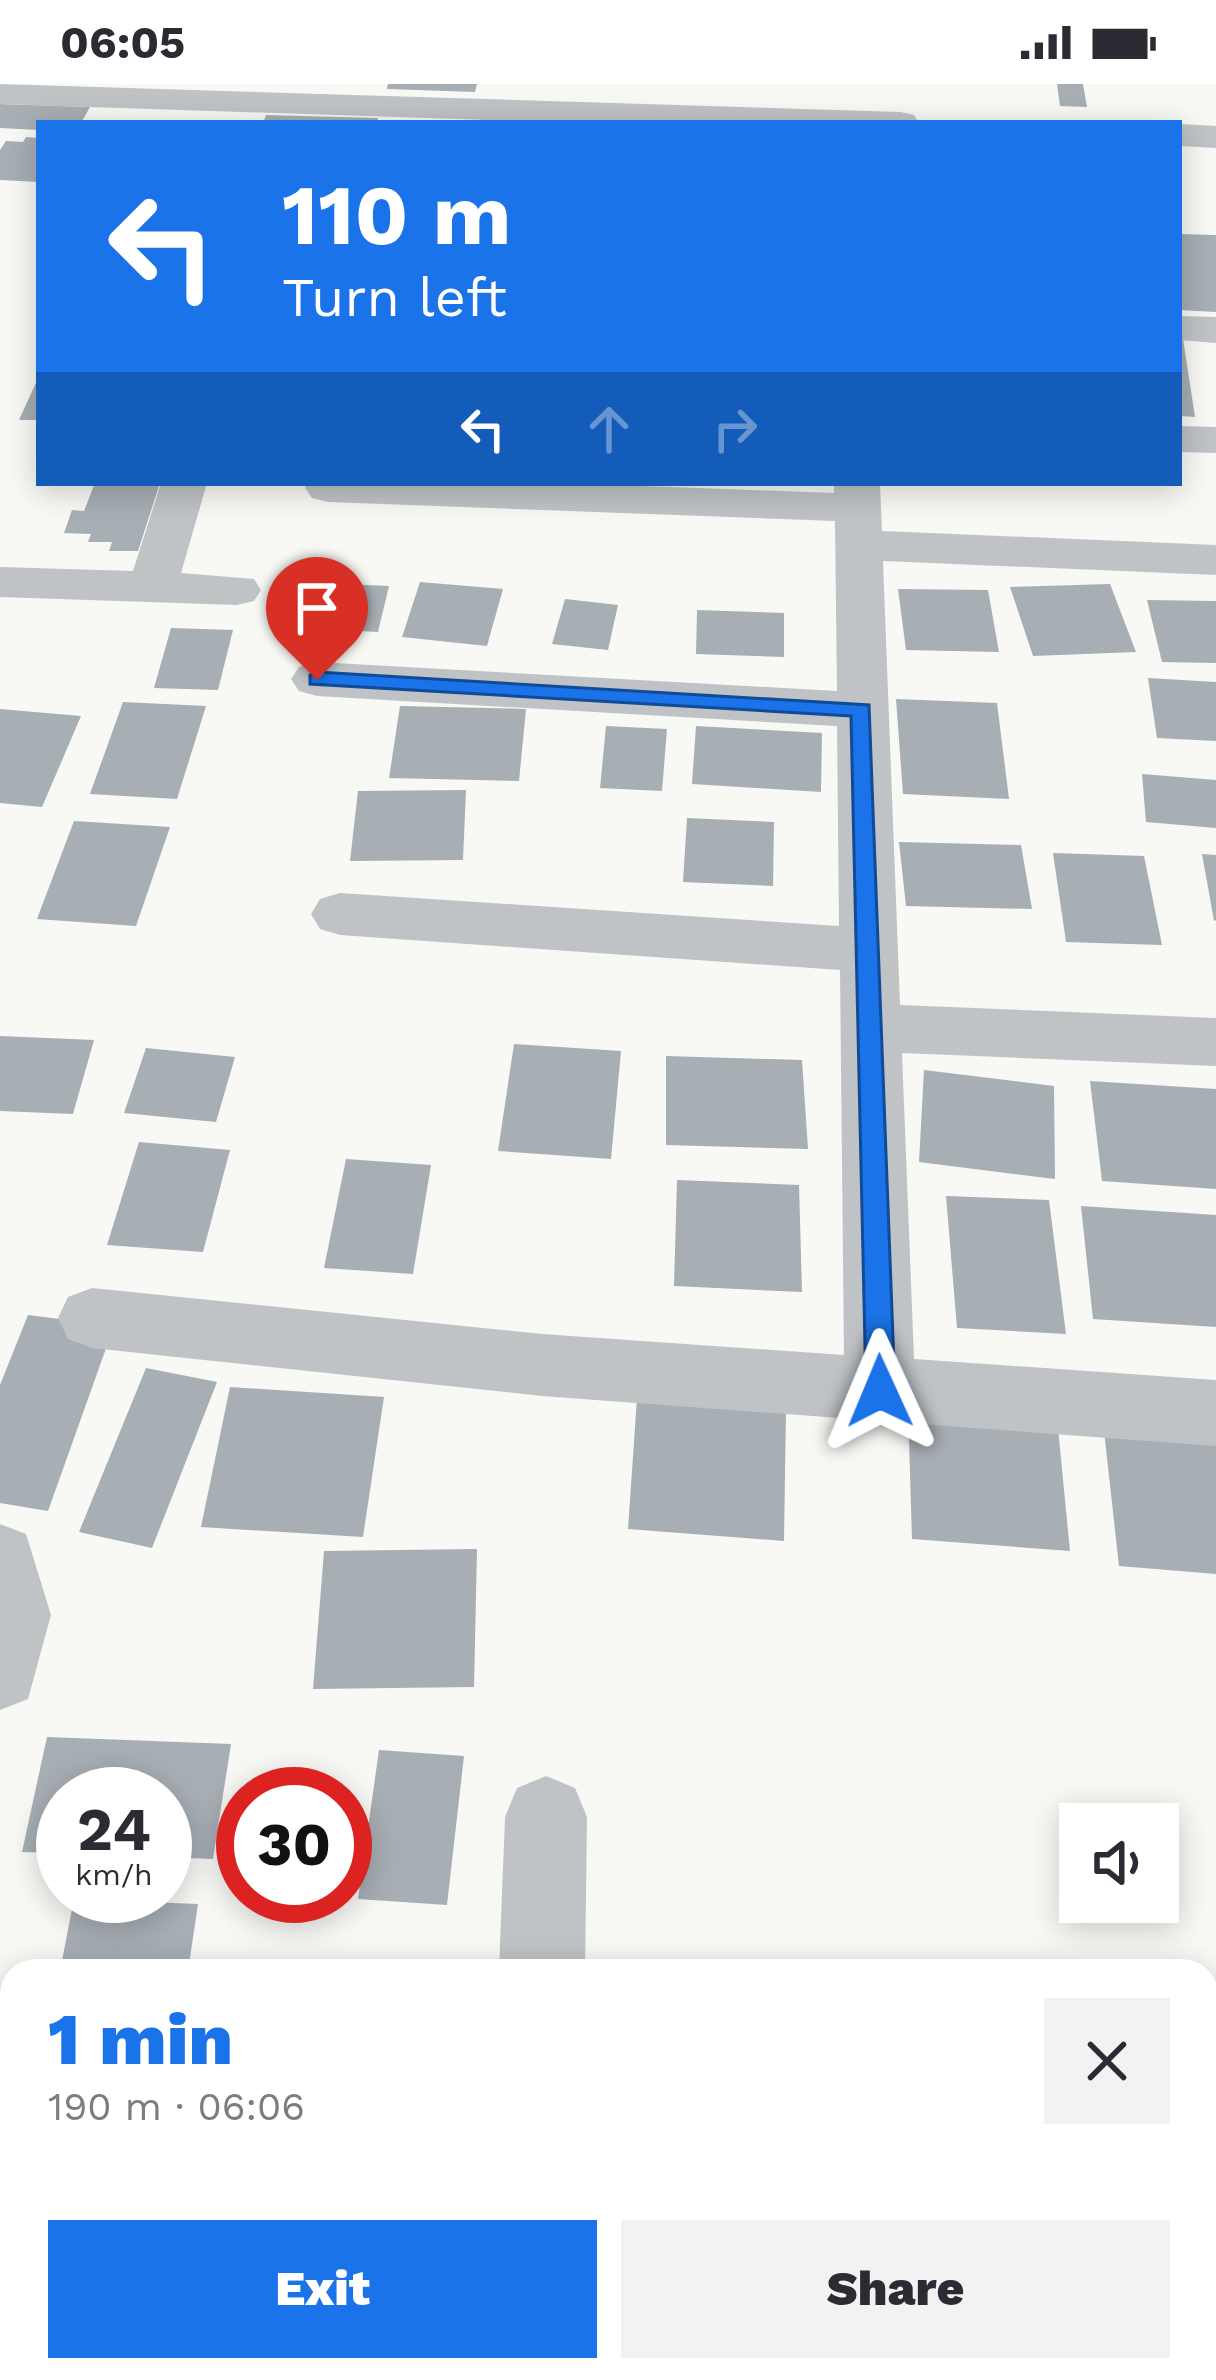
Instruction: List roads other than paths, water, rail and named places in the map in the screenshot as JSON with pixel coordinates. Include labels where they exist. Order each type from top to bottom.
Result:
[{"type":"street","points":[[0,93],[72,90],[850,109],[890,120]]},
{"type":"street","points":[[1182,135],[1216,136]]},
{"type":"street","points":[[1182,328],[1216,330]]},
{"type":"street","points":[[1182,440],[1216,440]]},
{"type":"street","points":[[152,587],[183,486]]},
{"type":"street","points":[[328,488],[858,512],[1216,560]]},
{"type":"street","points":[[858,512],[880,1391]]},
{"type":"street","points":[[0,582],[237,590]]},
{"type":"street","points":[[317,680],[861,710]]},
{"type":"street","points":[[340,914],[869,950]]},
{"type":"street","points":[[871,1028],[1216,1042]]},
{"type":"street","points":[[92,1318],[542,1365],[1216,1413]]},
{"type":"street","points":[[0,1560],[13,1616],[0,1671]]},
{"type":"street","points":[[542,1959],[546,1816]]}]
